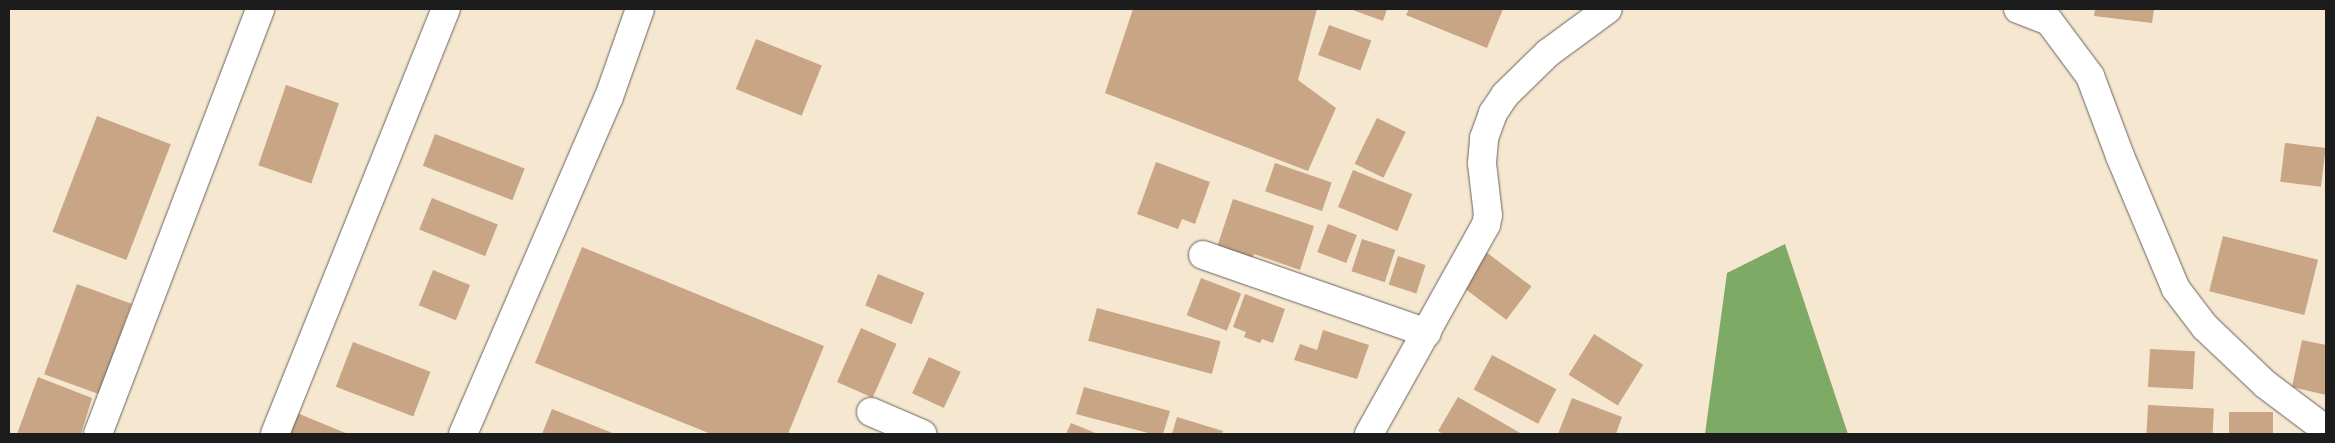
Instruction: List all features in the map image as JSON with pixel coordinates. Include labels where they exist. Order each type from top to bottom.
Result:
[{"type":"street","points":[[98,434],[260,9]]},
{"type":"street","points":[[275,434],[446,9]]},
{"type":"street","points":[[463,434],[609,97],[640,9]]},
{"type":"street","points":[[1369,434],[1486,225],[1488,215],[1482,163],[1484,138],[1493,113],[1505,95],[1548,53],[1608,9]]},
{"type":"street","points":[[2018,9],[2052,15],[2090,76],[2176,289],[2205,327],[2265,384],[2326,430]]},
{"type":"street","points":[[1202,255],[1427,332]]},
{"type":"street","points":[[871,412],[922,434]]},
{"type":"green space","points":[[1785,244],[1848,434],[1705,434],[1727,273]]},
{"type":"building","points":[[1133,9],[1317,9],[1298,80],[1336,108],[1308,171],[1105,93]]},
{"type":"building","points":[[1350,9],[1387,9],[1383,21]]},
{"type":"building","points":[[1409,9],[1503,9],[1487,48],[1406,15]]},
{"type":"building","points":[[2095,9],[2154,9],[2152,23],[2094,16]]},
{"type":"building","points":[[1329,25],[1371,40],[1360,70],[1318,55]]},
{"type":"building","points":[[756,39],[822,66],[802,116],[736,89]]},
{"type":"building","points":[[286,85],[339,103],[311,184],[258,165]]},
{"type":"building","points":[[97,116],[171,144],[126,260],[53,232]]},
{"type":"building","points":[[1377,118],[1406,132],[1383,178],[1355,164]]},
{"type":"building","points":[[435,134],[525,168],[512,200],[423,166]]},
{"type":"building","points":[[2285,143],[2326,148],[2321,187],[2280,182]]},
{"type":"building","points":[[1156,162],[1210,182],[1195,224],[1182,219],[1178,229],[1137,214]]},
{"type":"building","points":[[1275,163],[1332,183],[1322,211],[1265,191]]},
{"type":"building","points":[[1353,170],[1412,194],[1397,231],[1338,207]]},
{"type":"building","points":[[432,198],[498,225],[485,256],[419,230]]},
{"type":"building","points":[[1233,199],[1314,226],[1300,270],[1254,254],[1250,265],[1215,253]]},
{"type":"building","points":[[1328,224],[1357,235],[1346,263],[1317,252]]},
{"type":"building","points":[[2223,236],[2318,260],[2304,315],[2209,291]]},
{"type":"building","points":[[1362,239],[1395,250],[1385,282],[1351,271]]},
{"type":"building","points":[[582,247],[824,346],[788,434],[711,434],[535,363]]},
{"type":"building","points":[[1482,249],[1532,286],[1506,320],[1457,283]]},
{"type":"building","points":[[1398,256],[1426,265],[1416,293],[1389,285]]},
{"type":"building","points":[[433,270],[470,285],[456,320],[419,305]]},
{"type":"building","points":[[878,274],[924,293],[912,324],[865,306]]},
{"type":"building","points":[[1201,278],[1241,293],[1227,331],[1187,315]]},
{"type":"building","points":[[77,284],[132,304],[99,394],[44,374]]},
{"type":"building","points":[[1245,294],[1285,309],[1273,343],[1262,339],[1260,343],[1244,337],[1246,332],[1233,327]]},
{"type":"building","points":[[1097,308],[1221,341],[1212,374],[1088,341]]},
{"type":"building","points":[[861,328],[897,344],[873,398],[837,382]]},
{"type":"building","points":[[1323,330],[1369,345],[1357,379],[1294,360],[1300,344],[1317,350]]},
{"type":"building","points":[[1594,334],[1643,365],[1618,405],[1569,375]]},
{"type":"building","points":[[2302,340],[2326,345],[2326,395],[2292,387]]},
{"type":"building","points":[[353,342],[430,372],[413,417],[336,387]]},
{"type":"building","points":[[2150,349],[2195,351],[2193,389],[2148,387]]},
{"type":"building","points":[[1492,355],[1556,389],[1538,424],[1474,389]]},
{"type":"building","points":[[929,357],[961,372],[944,408],[912,393]]},
{"type":"building","points":[[38,377],[92,398],[81,434],[17,434]]},
{"type":"building","points":[[1084,387],[1170,411],[1163,434],[1152,434],[1076,414]]},
{"type":"building","points":[[1458,397],[1522,434],[1443,434],[1438,431]]},
{"type":"building","points":[[1572,398],[1622,417],[1616,434],[1558,434]]},
{"type":"building","points":[[2148,405],[2214,408],[2213,434],[2146,434]]},
{"type":"building","points":[[552,409],[615,434],[542,434]]},
{"type":"building","points":[[2229,412],[2273,412],[2273,434],[2229,434]]},
{"type":"building","points":[[297,413],[348,434],[288,434]]},
{"type":"building","points":[[1177,417],[1223,431],[1222,434],[1172,434]]},
{"type":"building","points":[[1071,423],[1098,434],[1066,434]]}]
